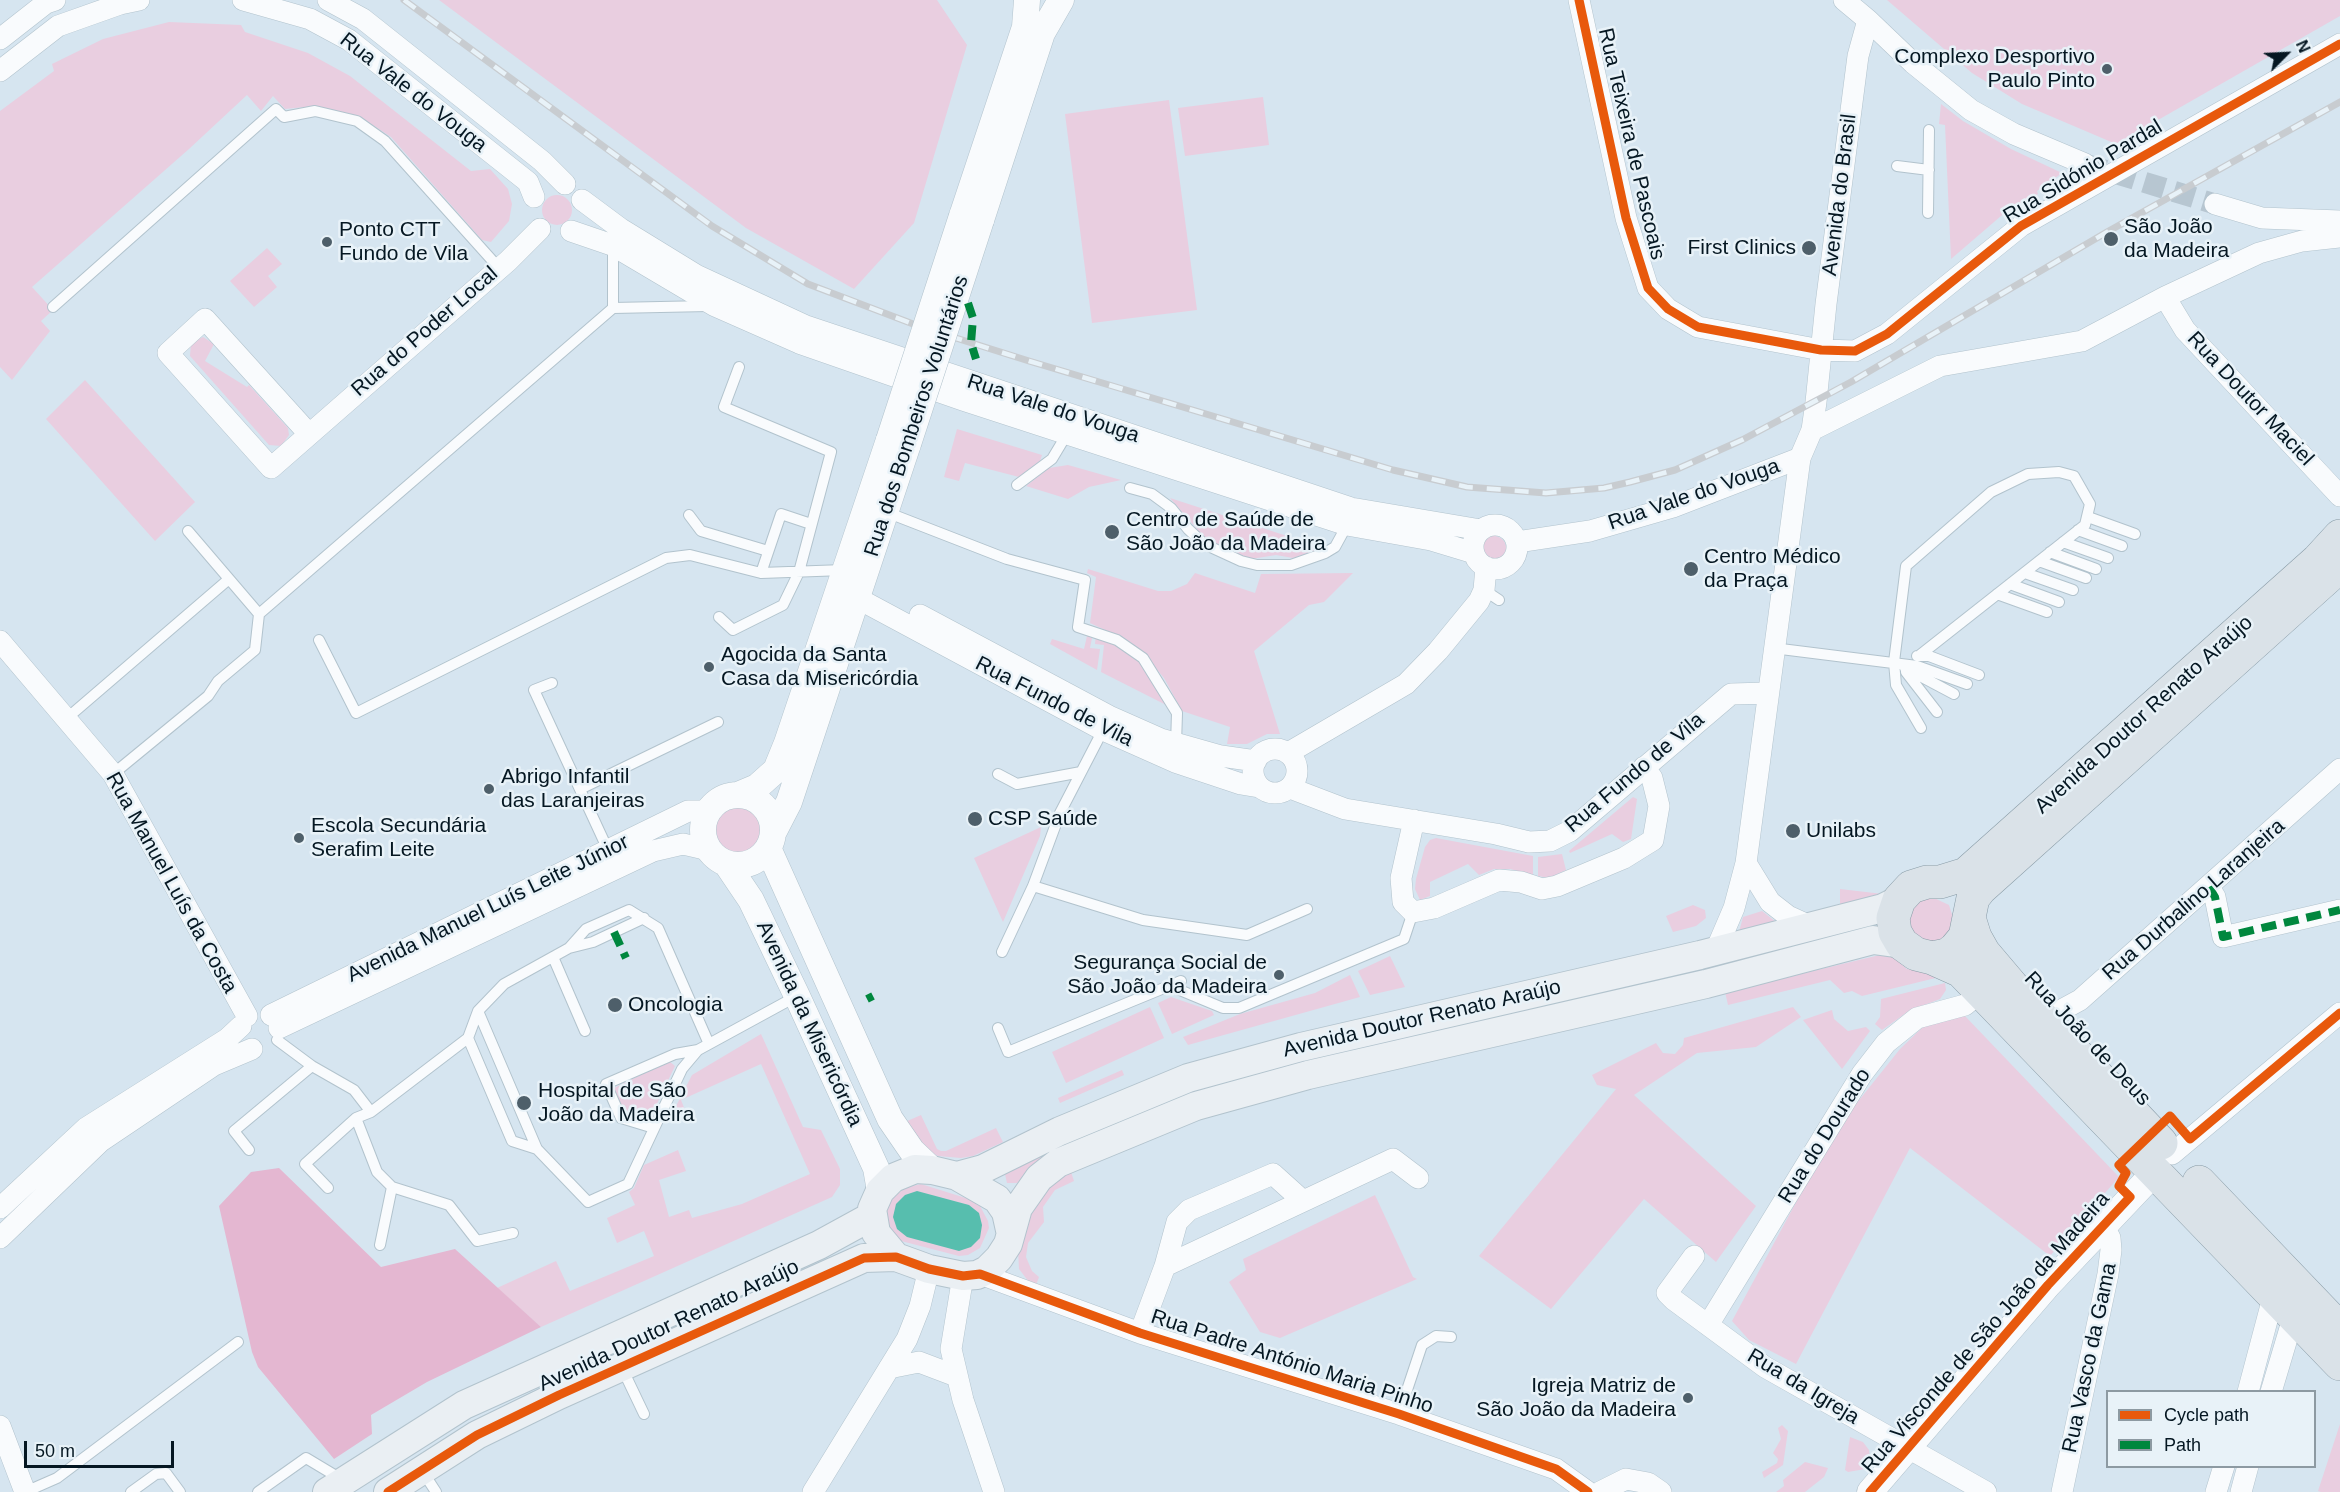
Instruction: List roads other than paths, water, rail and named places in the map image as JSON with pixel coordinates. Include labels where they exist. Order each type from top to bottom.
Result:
[{"type":"main road","name":"Avenida Doutor Renato Araújo","points":[[336,1486],[464,1405],[819,1245],[876,1204],[893,1178],[909,1171],[945,1173],[983,1169],[1060,1131],[1188,1078],[1312,1044],[1716,950],[1883,908],[1899,900],[1911,887],[1927,882],[1940,882],[1966,874],[2318,560],[2340,536]]},
{"type":"main road","name":"Avenida Doutor Renato Araújo","points":[[388,1492],[429,1481],[477,1435],[864,1258],[896,1257],[929,1269],[972,1275],[999,1258],[1008,1244],[1010,1230],[1018,1208],[1039,1178],[1058,1163],[1196,1106],[1319,1072],[1706,984],[1873,940],[1902,944],[1916,954],[1932,958],[1947,955],[1965,937],[1973,898],[1980,889],[2340,566]]},
{"type":"main road","points":[[1940,882],[1959,893],[1970,917]]},
{"type":"main road","points":[[1899,900],[1893,918],[1895,932],[1902,944]]},
{"type":"main road","name":"Rua João de Deus","points":[[1970,917],[1975,938],[1984,953],[2039,1014],[2284,1305],[2340,1364]]},
{"type":"main road","name":"Rua João de Deus","points":[[1932,958],[1961,971],[2340,1329]]},
{"type":"main road","points":[[945,1173],[997,1199],[1006,1212],[1010,1230]]},
{"type":"main road","points":[[876,1204],[876,1233],[896,1257]]},
{"type":"street","points":[[0,39],[46,3],[55,0]]},
{"type":"street","points":[[0,71],[58,26],[120,3],[139,0]]},
{"type":"street","name":"Rua Vale do Vouga","points":[[243,0],[310,19],[349,40],[528,182],[534,197],[532,217],[540,229],[559,235],[571,231],[612,245],[715,306],[799,342],[1067,434],[1347,525],[1431,540],[1480,560]]},
{"type":"street","name":"Rua Vale do Vouga","points":[[328,0],[363,19],[542,161],[565,184],[578,193],[582,200],[621,229],[696,275],[806,326],[1351,508],[1481,530],[1493,525],[1505,527],[1517,542],[1590,531],[1673,507],[1800,458]]},
{"type":"street","name":"Rua dos Bombeiros Voluntários","points":[[972,218],[1025,27],[1027,0]]},
{"type":"street","name":"Rua dos Bombeiros Voluntários","points":[[771,841],[789,802],[898,442],[972,218],[1042,33],[1061,0]]},
{"type":"street","name":"Rua Teixeira de Pascoais","points":[[1579,0],[1626,218],[1648,288],[1668,309],[1698,327],[1821,350]]},
{"type":"street","points":[[1844,0],[1913,63],[1971,110],[2014,134],[2085,164]]},
{"type":"street","name":"Avenida do Brasil","points":[[1716,950],[1734,908],[1746,863],[1800,458],[1812,430],[1821,350],[1850,160],[1858,56],[1868,20]]},
{"type":"street","name":"Rua Sidónio Pardal","points":[[1821,350],[1856,351],[1887,334],[2021,226],[2340,44]]},
{"type":"street","points":[[534,197],[549,184],[565,184]]},
{"type":"street","points":[[571,231],[583,215],[582,200]]},
{"type":"street","points":[[2215,204],[2262,218],[2340,221]]},
{"type":"street","name":"Rua do Poder Local","points":[[309,434],[205,319],[168,353],[271,468],[499,268],[540,229]]},
{"type":"street","points":[[1812,430],[1940,366],[2082,341],[2165,297],[2259,253],[2302,241],[2340,237]]},
{"type":"street","name":"Rua Doutor Maciel","points":[[2165,297],[2185,330],[2340,496]]},
{"type":"street","name":"Rua dos Bombeiros Voluntários","points":[[738,795],[757,787],[776,770],[886,512],[898,442]]},
{"type":"street","points":[[1290,788],[1298,770],[1288,753],[1406,684],[1492,595],[1474,540],[1481,530]]},
{"type":"street","points":[[1480,560],[1500,569],[1512,562],[1516,556],[1517,542]]},
{"type":"street","name":"Rua Fundo de Vila","points":[[855,584],[1175,762],[1241,784],[1259,787],[1271,793],[1290,788],[1345,809],[1496,834],[1529,842],[1550,841],[1570,831],[1731,694],[1767,693]]},
{"type":"street","name":"Rua Manuel Luís da Costa","points":[[0,641],[113,774],[244,1021]]},
{"type":"street","name":"Rua Fundo de Vila","points":[[1106,723],[1221,756],[1256,760],[1268,750],[1278,749],[1288,753]]},
{"type":"street","points":[[1256,760],[1253,774],[1259,787]]},
{"type":"street","points":[[1414,820],[1401,878],[1403,902],[1413,912],[1434,908],[1499,880],[1521,882],[1542,889],[1557,886],[1624,858],[1653,840],[1659,806],[1652,778],[1644,767]]},
{"type":"street","name":"Rua Durbalino Laranjeira","points":[[2039,1014],[2056,1013],[2080,1000],[2340,769]]},
{"type":"street","points":[[738,795],[756,800],[764,806],[773,823],[771,841],[760,857],[750,863],[717,857],[703,831],[708,811],[721,799],[738,795]]},
{"type":"street","name":"Avenida Manuel Luís Leite Júnior","points":[[0,1238],[100,1141],[214,1065],[252,1049],[269,1049],[276,1028],[608,850],[688,811],[708,811]]},
{"type":"street","name":"Avenida da Misericórdia","points":[[771,841],[890,1119],[912,1151],[945,1173]]},
{"type":"street","name":"Avenida Manuel Luís Leite Júnior","points":[[276,1028],[653,851],[683,844],[717,857]]},
{"type":"street","name":"Avenida da Misericórdia","points":[[717,857],[751,900],[876,1168],[876,1204]]},
{"type":"street","points":[[1746,863],[1770,902],[1788,916],[1810,926]]},
{"type":"street","points":[[2209,887],[2215,897],[2223,937],[2340,910]]},
{"type":"street","name":"Rua do Dourado","points":[[1708,1325],[1862,1074],[1886,1043],[1917,1018],[1965,1005],[1982,991]]},
{"type":"street","name":"Avenida Manuel Luís Leite Júnior","points":[[244,1021],[259,1012],[276,1028]]},
{"type":"street","name":"Rua Visconde de São João da Madeira","points":[[1870,1492],[2103,1225],[2164,1163],[2340,1013]]},
{"type":"street","points":[[244,1021],[241,1036],[252,1049]]},
{"type":"street","points":[[0,1208],[86,1128],[227,1039],[244,1021]]},
{"type":"street","points":[[1165,1266],[1393,1159],[1418,1178]]},
{"type":"street","points":[[1140,1333],[1165,1266],[1177,1222],[1189,1210],[1273,1174],[1303,1201]]},
{"type":"street","name":"Rua Vasco da Gama","points":[[2062,1492],[2108,1274],[2110,1238],[2103,1225]]},
{"type":"street","name":"Rua da Igreja","points":[[1694,1256],[1667,1293],[1765,1367],[1986,1492]]},
{"type":"street","points":[[813,1492],[908,1339],[920,1306],[929,1269]]},
{"type":"street","points":[[972,1275],[951,1348],[956,1376],[994,1492]]},
{"type":"street","name":"Rua Padre António Maria Pinho","points":[[972,1275],[1140,1333],[1400,1414],[1556,1468],[1588,1492]]},
{"type":"street","points":[[2249,1390],[2284,1305]]},
{"type":"street","points":[[2271,1390],[2284,1305]]},
{"type":"street","points":[[889,1368],[919,1362],[956,1376]]},
{"type":"street","points":[[0,1425],[25,1492]]},
{"type":"street","points":[[2216,1492],[2224,1468]]},
{"type":"street","points":[[2241,1492],[2248,1468]]},
{"type":"street","points":[[1600,1492],[1626,1479],[1648,1483],[1661,1492]]},
{"type":"lane","points":[[53,307],[276,109],[284,117],[315,111],[357,120],[385,141],[499,268]]},
{"type":"lane","points":[[1928,213],[1929,130]]},
{"type":"lane","points":[[1897,166],[1929,170]]},
{"type":"lane","points":[[612,245],[613,308]]},
{"type":"lane","points":[[113,774],[208,696],[218,681],[255,650],[259,614],[613,308],[715,306]]},
{"type":"lane","points":[[719,617],[734,630],[783,604],[799,572],[831,452],[723,407],[738,367]]},
{"type":"lane","points":[[1017,485],[1052,459],[1067,434]]},
{"type":"lane","points":[[1894,662],[1920,655],[2078,530],[2088,517],[2090,504],[2074,476],[2059,472],[2028,474],[1991,492],[1906,566],[1894,662],[1896,686],[1920,728]]},
{"type":"lane","points":[[1130,488],[1152,494],[1171,508],[1204,544],[1241,561],[1257,565],[1291,565],[1325,553],[1335,547],[1347,525]]},
{"type":"lane","points":[[886,512],[1006,559],[1085,580],[1078,627],[1117,640],[1143,658],[1177,713],[1176,744]]},
{"type":"lane","points":[[761,573],[781,514],[811,524]]},
{"type":"lane","points":[[689,515],[701,531],[768,551]]},
{"type":"lane","points":[[2088,517],[2134,534]]},
{"type":"lane","points":[[2078,530],[2122,546]]},
{"type":"lane","points":[[188,531],[259,614]]},
{"type":"lane","points":[[2063,542],[2108,558]]},
{"type":"lane","points":[[2050,552],[2096,569]]},
{"type":"lane","points":[[319,640],[356,713],[666,558],[690,555],[761,573],[799,572],[855,584]]},
{"type":"lane","points":[[2039,561],[2086,578]]},
{"type":"lane","points":[[2025,573],[2073,590]]},
{"type":"lane","points":[[66,719],[229,579]]},
{"type":"lane","points":[[2010,584],[2059,602]]},
{"type":"lane","points":[[1997,594],[2047,612]]},
{"type":"lane","points":[[1773,648],[1917,666],[1967,684]]},
{"type":"lane","points":[[1920,655],[1979,675]]},
{"type":"lane","points":[[1894,662],[1954,694]]},
{"type":"lane","points":[[1894,662],[1909,674],[1937,712]]},
{"type":"lane","points":[[552,682],[534,690],[608,850]]},
{"type":"lane","points":[[580,789],[717,722]]},
{"type":"lane","points":[[1002,952],[1033,886],[1060,813],[1106,723]]},
{"type":"lane","points":[[998,774],[1017,784],[1081,772]]},
{"type":"lane","points":[[1033,886],[1143,920],[1247,935],[1307,909]]},
{"type":"lane","points":[[328,1188],[305,1164],[357,1118],[371,1112],[468,1038],[478,1011],[504,984],[569,948],[586,929],[629,910],[657,928],[709,1044]]},
{"type":"lane","points":[[998,1028],[1008,1052],[1175,984],[1223,1008],[1239,1008],[1404,939],[1413,912]]},
{"type":"lane","points":[[553,957],[585,1031]]},
{"type":"lane","points":[[654,1128],[621,1118],[606,1084],[675,1054],[698,1050],[797,996]]},
{"type":"lane","points":[[478,1011],[537,1149],[588,1202],[628,1184],[682,1069],[698,1050]]},
{"type":"lane","points":[[276,1028],[312,1066],[354,1090],[371,1112]]},
{"type":"lane","points":[[468,1038],[512,1141],[537,1149]]},
{"type":"lane","points":[[249,1150],[234,1131],[312,1066]]},
{"type":"lane","points":[[357,1118],[377,1172],[392,1187],[448,1205],[477,1241],[513,1233]]},
{"type":"lane","points":[[380,1245],[392,1187]]},
{"type":"lane","points":[[1400,1414],[1422,1345],[1436,1336],[1450,1337]]},
{"type":"lane","points":[[25,1492],[57,1479],[238,1342]]},
{"type":"lane","points":[[621,1368],[644,1414]]},
{"type":"lane","points":[[258,1492],[306,1458],[336,1486]]},
{"type":"lane","points":[[131,1492],[156,1474],[166,1473],[180,1492]]},
{"type":"tunnel","points":[[2085,164],[2215,204]]},
{"type":"railway","points":[[404,0],[712,226],[808,284],[921,327],[1393,470],[1467,487],[1546,493],[1604,488],[1675,470],[1742,440],[1851,382],[2107,232],[2340,102]]},
{"type":"place","name":"Complexo Desportivo Paulo Pinto","points":[[2107,69]]},
{"type":"place","name":"São João da Madeira","points":[[2111,239]]},
{"type":"place","name":"Ponto CTT Fundo de Vila","points":[[327,242]]},
{"type":"place","name":"First Clinics","points":[[1809,248]]},
{"type":"place","name":"Centro de Saúde de São João da Madeira","points":[[1112,532]]},
{"type":"place","name":"Centro Médico da Praça","points":[[1691,569]]},
{"type":"place","name":"Agocida da Santa Casa da Misericórdia","points":[[709,667]]},
{"type":"place","name":"Abrigo Infantil das Laranjeiras","points":[[489,789]]},
{"type":"place","name":"CSP Saúde","points":[[975,819]]},
{"type":"place","name":"Unilabs","points":[[1793,831]]},
{"type":"place","name":"Escola Secundária Serafim Leite","points":[[299,838]]},
{"type":"place","name":"Segurança Social de São João da Madeira","points":[[1279,975]]},
{"type":"place","name":"Oncologia","points":[[615,1005]]},
{"type":"place","name":"Hospital de São João da Madeira","points":[[524,1103]]},
{"type":"place","name":"Igreja Matriz de São João da Madeira","points":[[1688,1398]]}]
